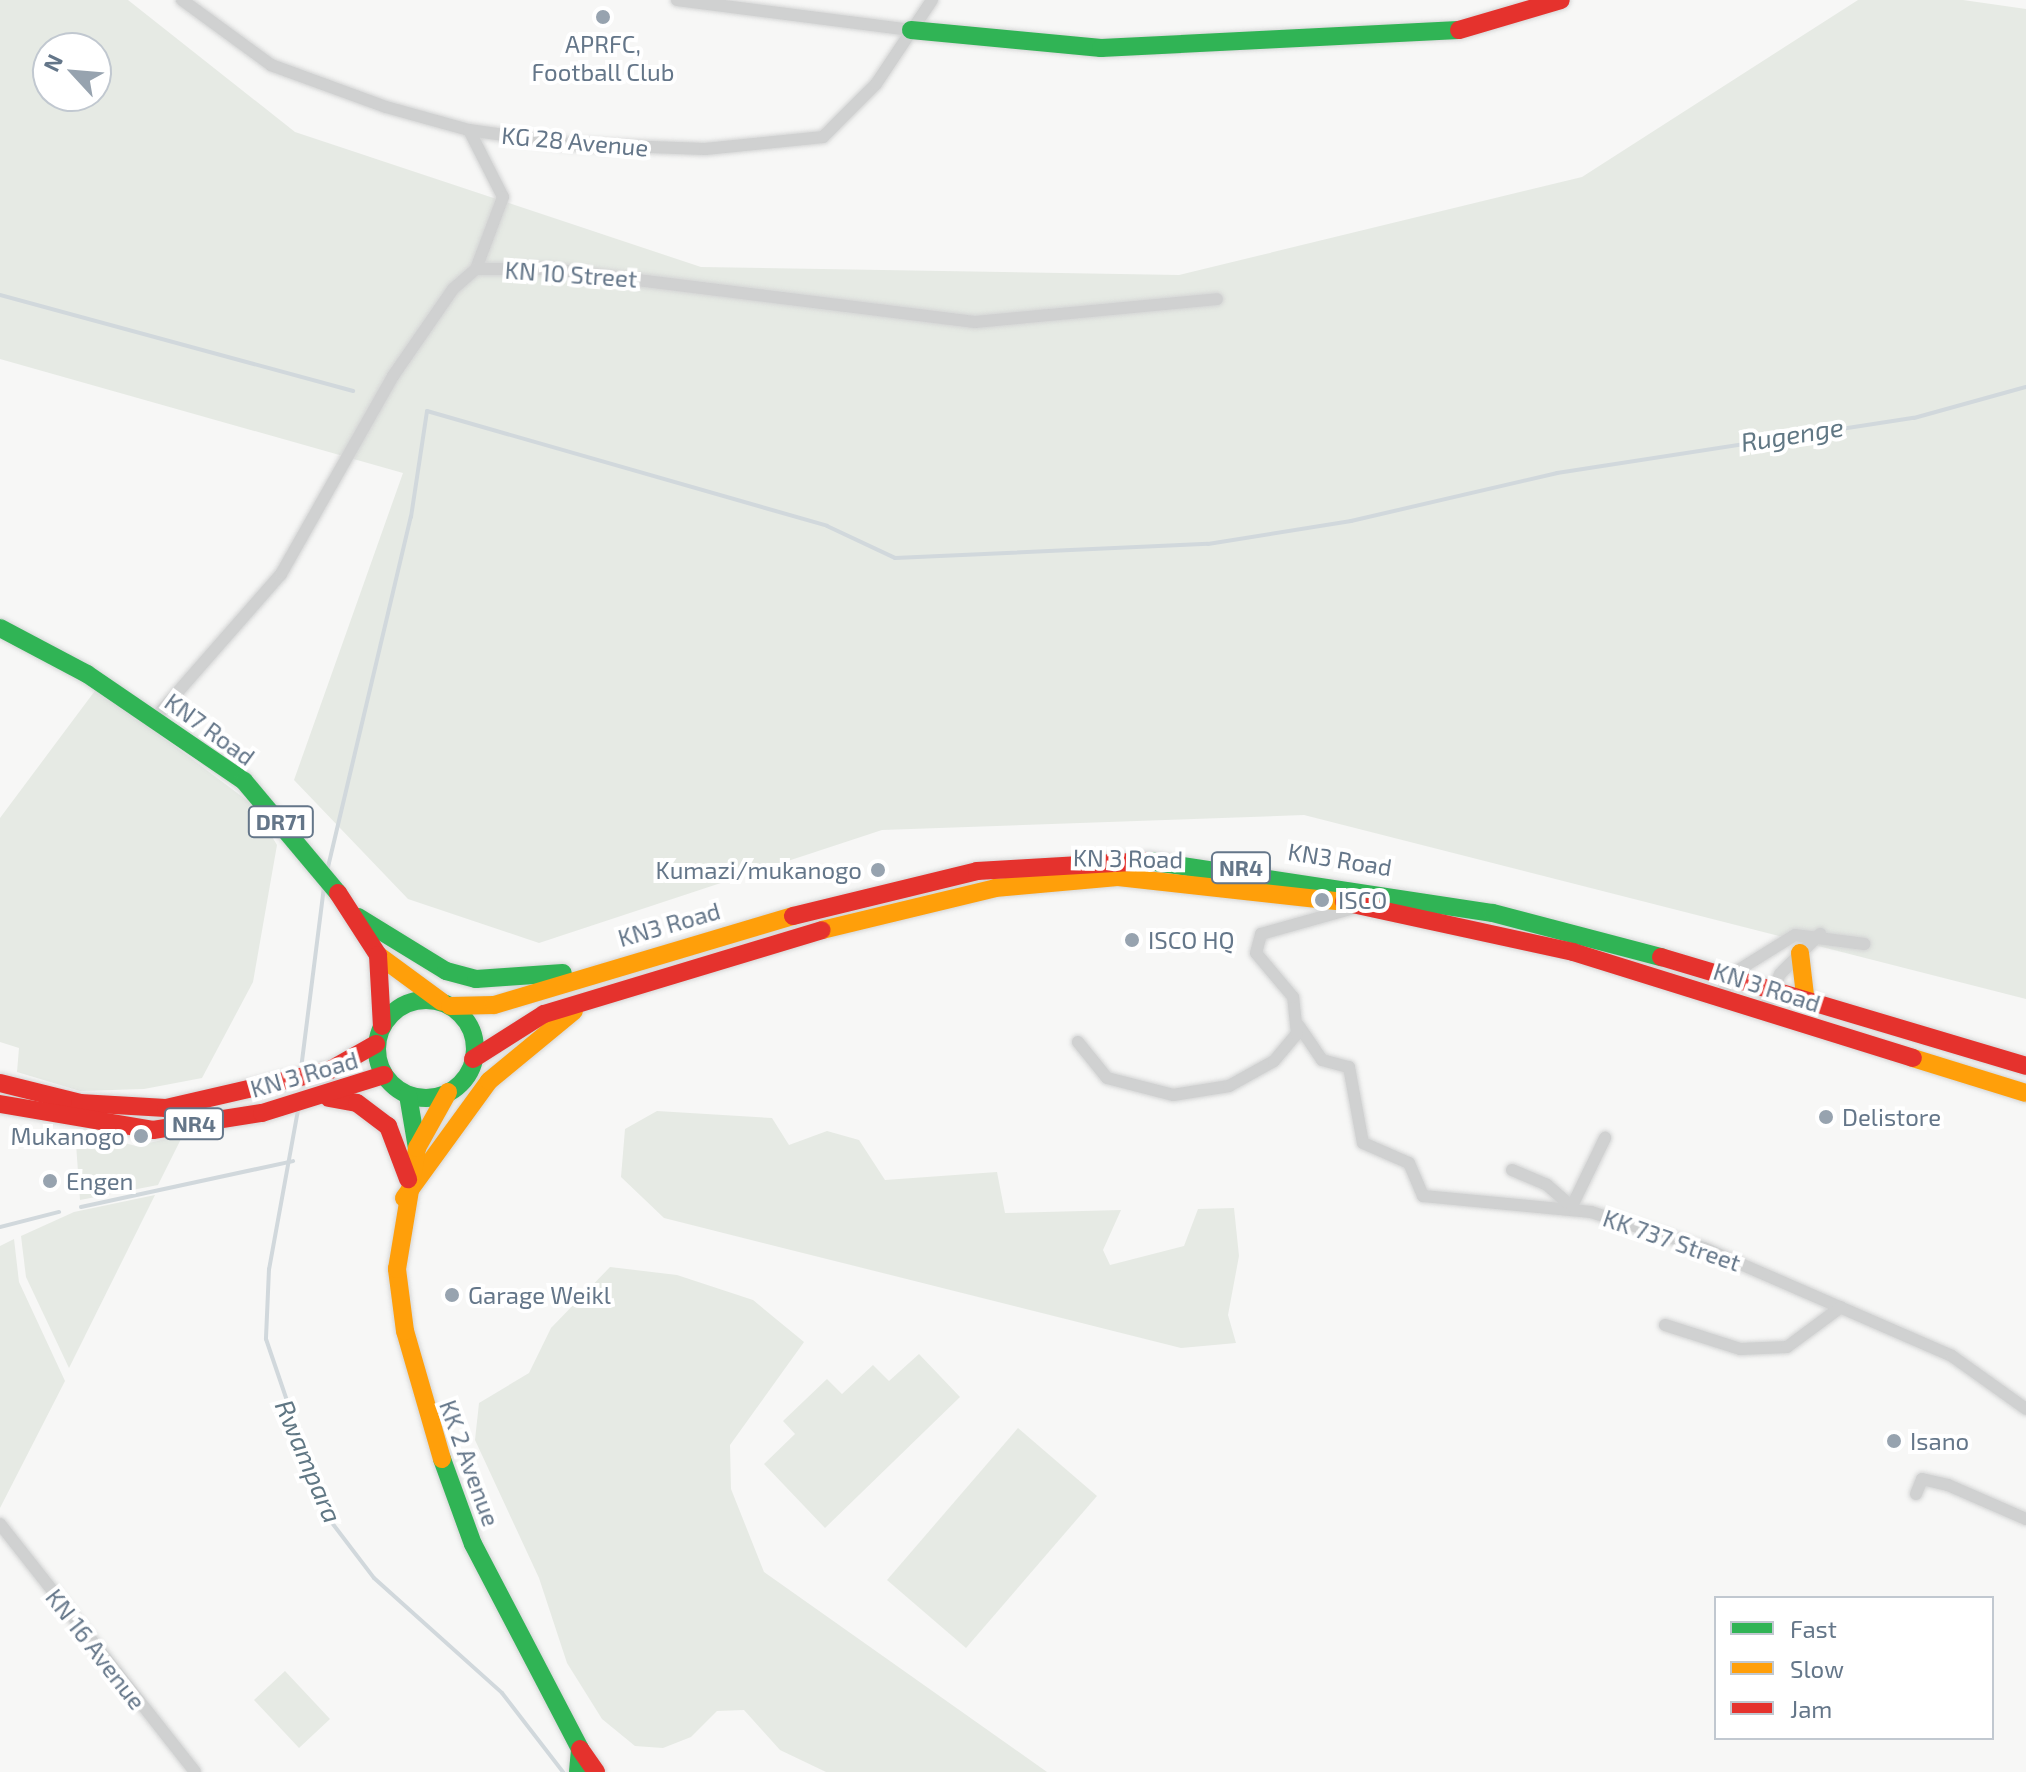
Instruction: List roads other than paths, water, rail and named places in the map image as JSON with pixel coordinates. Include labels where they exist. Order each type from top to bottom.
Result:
[{"type":"main road","points":[[911,30],[1101,48],[1363,39],[1444,35],[1561,0]]},
{"type":"main road","name":"KN7 Road","points":[[0,628],[155,718],[244,781],[358,917],[378,955],[446,1004]]},
{"type":"main road","name":"KN3 Road","points":[[446,1004],[494,1005],[592,970],[884,890],[1086,860],[1182,861],[1377,889],[1732,974],[2026,1066]]},
{"type":"main road","name":"KN 3 Road","points":[[473,1059],[523,1023],[596,996],[879,911],[1029,883],[1118,877],[1364,904],[1573,952],[2026,1093]]},
{"type":"main road","points":[[358,917],[420,958],[476,979],[592,970]]},
{"type":"main road","points":[[1800,953],[1805,995]]},
{"type":"main road","name":"KN7 Road","points":[[378,955],[379,1035]]},
{"type":"main road","points":[[404,1198],[489,1081],[596,996]]},
{"type":"main road","name":"NR4","points":[[379,1035],[408,1003],[446,1004]]},
{"type":"main road","points":[[446,1004],[472,1033],[473,1059]]},
{"type":"main road","points":[[379,1035],[384,1075],[408,1095],[448,1092]]},
{"type":"main road","name":"KN 3 Road","points":[[0,1083],[80,1103],[166,1108],[330,1070],[379,1035]]},
{"type":"main road","name":"NR4","points":[[448,1092],[473,1059]]},
{"type":"main road","name":"KN 3 Road","points":[[0,1104],[153,1130],[328,1098],[384,1075]]},
{"type":"main road","name":"KK 2 Avenue","points":[[448,1092],[417,1148],[408,1179],[404,1198],[399,1296],[432,1433],[473,1544],[580,1749],[596,1772]]},
{"type":"main road","name":"KK 2 Avenue","points":[[408,1095],[417,1148]]},
{"type":"main road","points":[[328,1098],[357,1103],[388,1126],[408,1179]]},
{"type":"main road","points":[[578,1772],[580,1749]]},
{"type":"street","name":"KG 28 Avenue","points":[[182,0],[235,43],[306,81],[469,130],[654,148],[796,144],[839,125],[932,0]]},
{"type":"street","points":[[677,0],[838,15],[911,30]]},
{"type":"street","points":[[469,130],[503,197],[476,269]]},
{"type":"street","name":"KN 10 Street","points":[[155,718],[281,574],[393,376],[453,289],[476,269],[563,271],[975,322],[1217,299]]},
{"type":"street","points":[[1078,1042],[1107,1078],[1173,1095],[1206,1095],[1274,1061],[1299,1026],[1293,997],[1258,960],[1256,940],[1364,904]]},
{"type":"street","points":[[1721,997],[1732,974],[1784,940],[1820,934],[1864,944]]},
{"type":"street","points":[[1764,1011],[1772,987],[1820,934]]},
{"type":"street","name":"KK 737 Street","points":[[1299,1026],[1322,1060],[1349,1067],[1363,1143],[1409,1163],[1423,1196],[1574,1208],[1704,1248],[1952,1356],[2026,1409]]},
{"type":"street","points":[[1512,1170],[1574,1208],[1605,1138]]},
{"type":"street","points":[[1665,1325],[1740,1349],[1787,1347],[1841,1307]]},
{"type":"street","points":[[1916,1494],[1922,1479],[1948,1485],[2026,1519]]},
{"type":"street","name":"KN 16 Avenue","points":[[0,1524],[195,1772]]},
{"type":"waterway","points":[[0,295],[353,391]]},
{"type":"waterway","name":"Rugenge","points":[[328,867],[411,517],[427,411],[827,526],[895,558],[1208,544],[1351,521],[1557,473],[1914,418],[2026,387]]},
{"type":"waterway","points":[[301,1069],[324,888]]},
{"type":"waterway","name":"Rwampara","points":[[298,1110],[269,1269],[266,1339],[326,1515],[374,1578],[502,1693],[563,1772]]},
{"type":"waterway","points":[[81,1207],[293,1161]]},
{"type":"waterway","points":[[0,1227],[59,1212]]},
{"type":"place","name":"APRFC, Football Club","points":[[603,17]]},
{"type":"place","name":"Kumazi/mukanogo","points":[[878,870]]},
{"type":"place","name":"ISCO","points":[[1322,900]]},
{"type":"place","name":"ISCO HQ","points":[[1132,940]]},
{"type":"place","name":"Delistore","points":[[1826,1117]]},
{"type":"place","name":"Mukanogo","points":[[141,1136]]},
{"type":"place","name":"Engen","points":[[50,1181]]},
{"type":"place","name":"Garage Weikl","points":[[452,1295]]},
{"type":"place","name":"Isano","points":[[1894,1441]]}]
